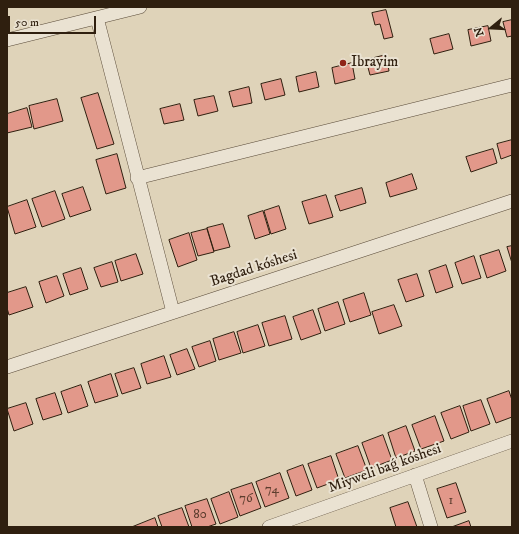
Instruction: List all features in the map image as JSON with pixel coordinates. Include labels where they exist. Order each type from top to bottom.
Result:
[{"type":"street","points":[[7,40],[140,7]]},
{"type":"street","points":[[97,18],[137,178],[173,312]]},
{"type":"street","points":[[137,178],[512,85]]},
{"type":"street","name":"Bagdad kóshesi","points":[[7,367],[512,201]]},
{"type":"street","name":"Miyweli baǵ kóshesi","points":[[268,527],[291,523],[415,475],[512,441]]},
{"type":"street","points":[[415,475],[431,527]]},
{"type":"building","points":[[386,10],[393,37],[384,39],[380,24],[375,25],[372,13]]},
{"type":"building","points":[[512,20],[512,36],[507,37],[503,22]]},
{"type":"building","points":[[488,26],[491,41],[471,46],[468,30]]},
{"type":"building","points":[[449,34],[453,49],[434,54],[430,39]]},
{"type":"building","points":[[386,55],[389,71],[370,75],[366,60]]},
{"type":"building","points":[[352,63],[355,79],[335,84],[332,68]]},
{"type":"building","points":[[316,72],[319,87],[299,92],[296,77]]},
{"type":"building","points":[[281,79],[285,95],[265,100],[261,84]]},
{"type":"building","points":[[249,87],[252,103],[233,107],[229,92]]},
{"type":"building","points":[[98,93],[114,144],[97,149],[81,98]]},
{"type":"building","points":[[214,96],[218,111],[198,116],[194,100]]},
{"type":"building","points":[[57,99],[63,121],[34,129],[29,106]]},
{"type":"building","points":[[180,104],[184,120],[164,124],[160,109]]},
{"type":"building","points":[[27,108],[32,127],[7,133],[7,114]]},
{"type":"building","points":[[512,140],[512,155],[501,159],[497,144]]},
{"type":"building","points":[[493,149],[497,163],[471,172],[466,157]]},
{"type":"building","points":[[117,154],[126,188],[106,194],[96,160]]},
{"type":"building","points":[[412,174],[417,189],[390,197],[386,183]]},
{"type":"building","points":[[83,187],[91,210],[70,217],[62,194]]},
{"type":"building","points":[[362,188],[366,203],[340,211],[335,196]]},
{"type":"building","points":[[55,191],[65,219],[42,227],[32,199]]},
{"type":"building","points":[[326,195],[333,217],[309,224],[302,202]]},
{"type":"building","points":[[27,200],[36,227],[15,234],[7,207]]},
{"type":"building","points":[[279,206],[286,229],[271,234],[264,211]]},
{"type":"building","points":[[263,211],[270,234],[255,239],[248,216]]},
{"type":"building","points":[[223,224],[230,247],[214,251],[207,228]]},
{"type":"building","points":[[207,229],[214,252],[198,256],[191,233]]},
{"type":"building","points":[[189,233],[197,260],[178,267],[169,240]]},
{"type":"building","points":[[512,246],[512,263],[507,247]]},
{"type":"building","points":[[499,250],[506,271],[487,278],[480,256]]},
{"type":"building","points":[[136,254],[143,274],[121,281],[115,261]]},
{"type":"building","points":[[474,256],[481,278],[462,284],[455,263]]},
{"type":"building","points":[[112,262],[118,282],[101,287],[94,268]]},
{"type":"building","points":[[446,265],[453,287],[436,293],[429,271]]},
{"type":"building","points":[[81,268],[88,289],[70,295],[63,274]]},
{"type":"building","points":[[417,274],[424,296],[406,302],[398,280]]},
{"type":"building","points":[[57,276],[64,296],[46,303],[39,282]]},
{"type":"building","points":[[26,287],[33,307],[9,315],[7,308],[7,293]]},
{"type":"building","points":[[364,293],[371,315],[350,322],[343,300]]},
{"type":"building","points":[[338,302],[345,324],[325,331],[318,309]]},
{"type":"building","points":[[394,305],[402,326],[379,334],[372,312]]},
{"type":"building","points":[[313,310],[321,333],[301,340],[293,317]]},
{"type":"building","points":[[285,316],[292,339],[269,346],[262,323]]},
{"type":"building","points":[[258,325],[265,346],[243,353],[237,332]]},
{"type":"building","points":[[234,332],[241,353],[219,360],[213,339]]},
{"type":"building","points":[[210,341],[216,361],[199,367],[192,347]]},
{"type":"building","points":[[187,349],[195,369],[177,375],[170,355]]},
{"type":"building","points":[[164,356],[171,377],[147,384],[141,364]]},
{"type":"building","points":[[134,368],[141,388],[122,394],[115,374]]},
{"type":"building","points":[[111,374],[118,396],[95,403],[88,382]]},
{"type":"building","points":[[81,385],[88,406],[68,413],[61,392]]},
{"type":"building","points":[[509,391],[512,400],[512,417],[496,423],[487,399]]},
{"type":"building","points":[[55,393],[62,414],[43,420],[36,399]]},
{"type":"building","points":[[481,400],[490,424],[471,431],[463,406]]},
{"type":"building","points":[[26,403],[33,424],[14,431],[7,409]]},
{"type":"building","points":[[460,406],[469,432],[451,439],[441,413]]},
{"type":"building","points":[[435,416],[444,441],[421,449],[412,425]]},
{"type":"building","points":[[406,426],[415,451],[396,458],[388,433]]},
{"type":"building","points":[[383,435],[392,460],[371,468],[362,443]]},
{"type":"building","points":[[358,446],[367,470],[345,478],[336,454]]},
{"type":"building","points":[[331,456],[339,480],[317,488],[308,464]]},
{"type":"building","points":[[303,465],[312,490],[296,496],[287,471]]},
{"type":"building","points":[[280,473],[289,498],[265,507],[256,482]]},
{"type":"building","points":[[252,483],[261,508],[240,516],[231,490]]},
{"type":"building","points":[[456,483],[466,512],[447,518],[437,489]]},
{"type":"building","points":[[229,492],[238,517],[220,524],[211,499]]},
{"type":"building","points":[[207,499],[216,524],[207,527],[192,527],[185,506]]},
{"type":"building","points":[[408,502],[417,527],[396,527],[390,508]]},
{"type":"building","points":[[182,508],[189,527],[162,527],[158,516]]},
{"type":"building","points":[[155,518],[158,527],[132,527]]},
{"type":"building","points":[[469,521],[471,527],[452,527]]},
{"type":"place","name":"Ibrayim","points":[[343,63]]}]
